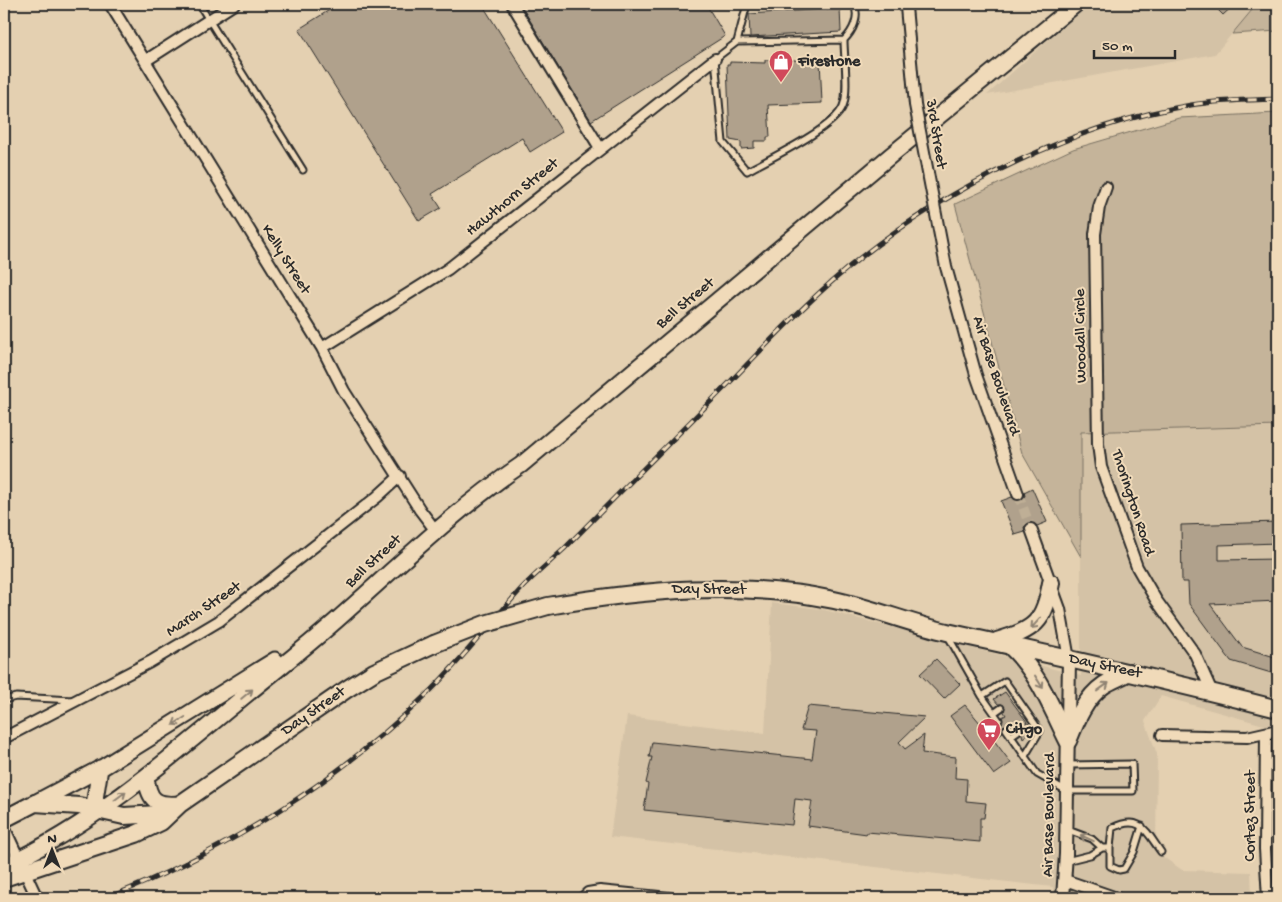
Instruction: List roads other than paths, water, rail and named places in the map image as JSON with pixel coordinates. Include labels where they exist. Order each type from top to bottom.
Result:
[{"type":"main road","name":"Bell Street","points":[[4,866],[22,865],[101,811],[146,777],[321,632],[436,531],[498,480],[521,465],[890,156],[1076,4]]},
{"type":"main road","points":[[1051,583],[1047,606],[1040,620],[1030,630],[1003,643],[1025,660],[1044,691],[1068,741]]},
{"type":"main road","name":"Day Street","points":[[4,878],[22,865],[136,834],[161,822],[180,804],[347,689],[374,672],[434,644],[486,624],[548,606],[612,595],[658,590],[746,589],[834,600],[945,631],[1129,672],[1278,709]]},
{"type":"main road","name":"Bell Street","points":[[36,803],[100,768],[321,632]]},
{"type":"main road","points":[[1068,741],[1078,715],[1092,696],[1104,685],[1129,672]]},
{"type":"main road","points":[[100,768],[95,799],[101,811]]},
{"type":"main road","points":[[146,777],[150,794],[157,803],[166,805],[180,804]]},
{"type":"main road","name":"Day Street","points":[[36,803],[78,806],[124,816],[159,814],[180,804]]},
{"type":"main road","points":[[4,820],[36,803]]},
{"type":"street","name":"Kelly Street","points":[[110,4],[322,348],[344,392],[436,531]]},
{"type":"street","points":[[145,61],[234,4]]},
{"type":"street","points":[[512,4],[600,148]]},
{"type":"street","name":"3rd Street","points":[[906,5],[915,105],[946,266]]},
{"type":"street","name":"Hawthorn Street","points":[[322,348],[448,269],[715,59]]},
{"type":"street","name":"Woodall Circle","points":[[1097,392],[1096,223],[1106,187]]},
{"type":"street","name":"Air Base Boulevard","points":[[946,266],[976,375],[1018,494]]},
{"type":"street","name":"Thorington Road","points":[[1097,392],[1098,444],[1101,467],[1125,539],[1145,582],[1199,660],[1212,692]]},
{"type":"street","name":"March Street","points":[[4,738],[185,642],[219,621],[400,476]]},
{"type":"street","name":"Air Base Boulevard","points":[[1031,529],[1060,609],[1069,659],[1067,830],[1064,898]]},
{"type":"street","points":[[1162,735],[1247,737],[1278,730]]},
{"type":"street","name":"Cortez Street","points":[[1266,734],[1265,849],[1268,898]]},
{"type":"street","points":[[4,827],[37,898]]},
{"type":"street","points":[[1065,880],[1117,898]]},
{"type":"street","points":[[583,898],[594,891],[669,898]]},
{"type":"lane","points":[[199,4],[302,170]]},
{"type":"lane","points":[[747,4],[736,42],[715,59],[723,142],[747,171],[801,142],[840,112],[845,100],[844,40]]},
{"type":"lane","points":[[736,42],[844,40],[854,30],[856,8],[854,4]]},
{"type":"lane","points":[[945,631],[982,696],[999,720]]},
{"type":"lane","points":[[982,696],[1004,681],[1013,699],[1030,722],[1040,731],[1025,756]]},
{"type":"lane","points":[[4,700],[16,697],[76,700]]},
{"type":"lane","points":[[994,713],[1001,708]]},
{"type":"lane","points":[[1006,729],[1037,774],[1067,791],[1133,791],[1132,764],[1068,765]]},
{"type":"lane","points":[[1011,736],[1018,731]]},
{"type":"lane","points":[[1142,826],[1134,852],[1124,869],[1119,870],[1110,866],[1108,862],[1112,828],[1124,823],[1135,823],[1142,826],[1161,852]]},
{"type":"lane","points":[[1067,830],[1092,839],[1102,848]]},
{"type":"lane","points":[[1066,861],[1090,855],[1102,848],[1110,848]]},
{"type":"tunnel","points":[[1018,494],[1031,529]]},
{"type":"railway","points":[[107,898],[152,879],[238,836],[320,783],[396,723],[443,678],[527,583],[564,549],[793,318],[860,258],[934,206],[1016,162],[1104,127],[1147,114],[1191,105],[1224,101],[1278,99]]},
{"type":"place","name":"Firestone","points":[[781,83]]},
{"type":"place","name":"Citgo","points":[[989,751]]}]
